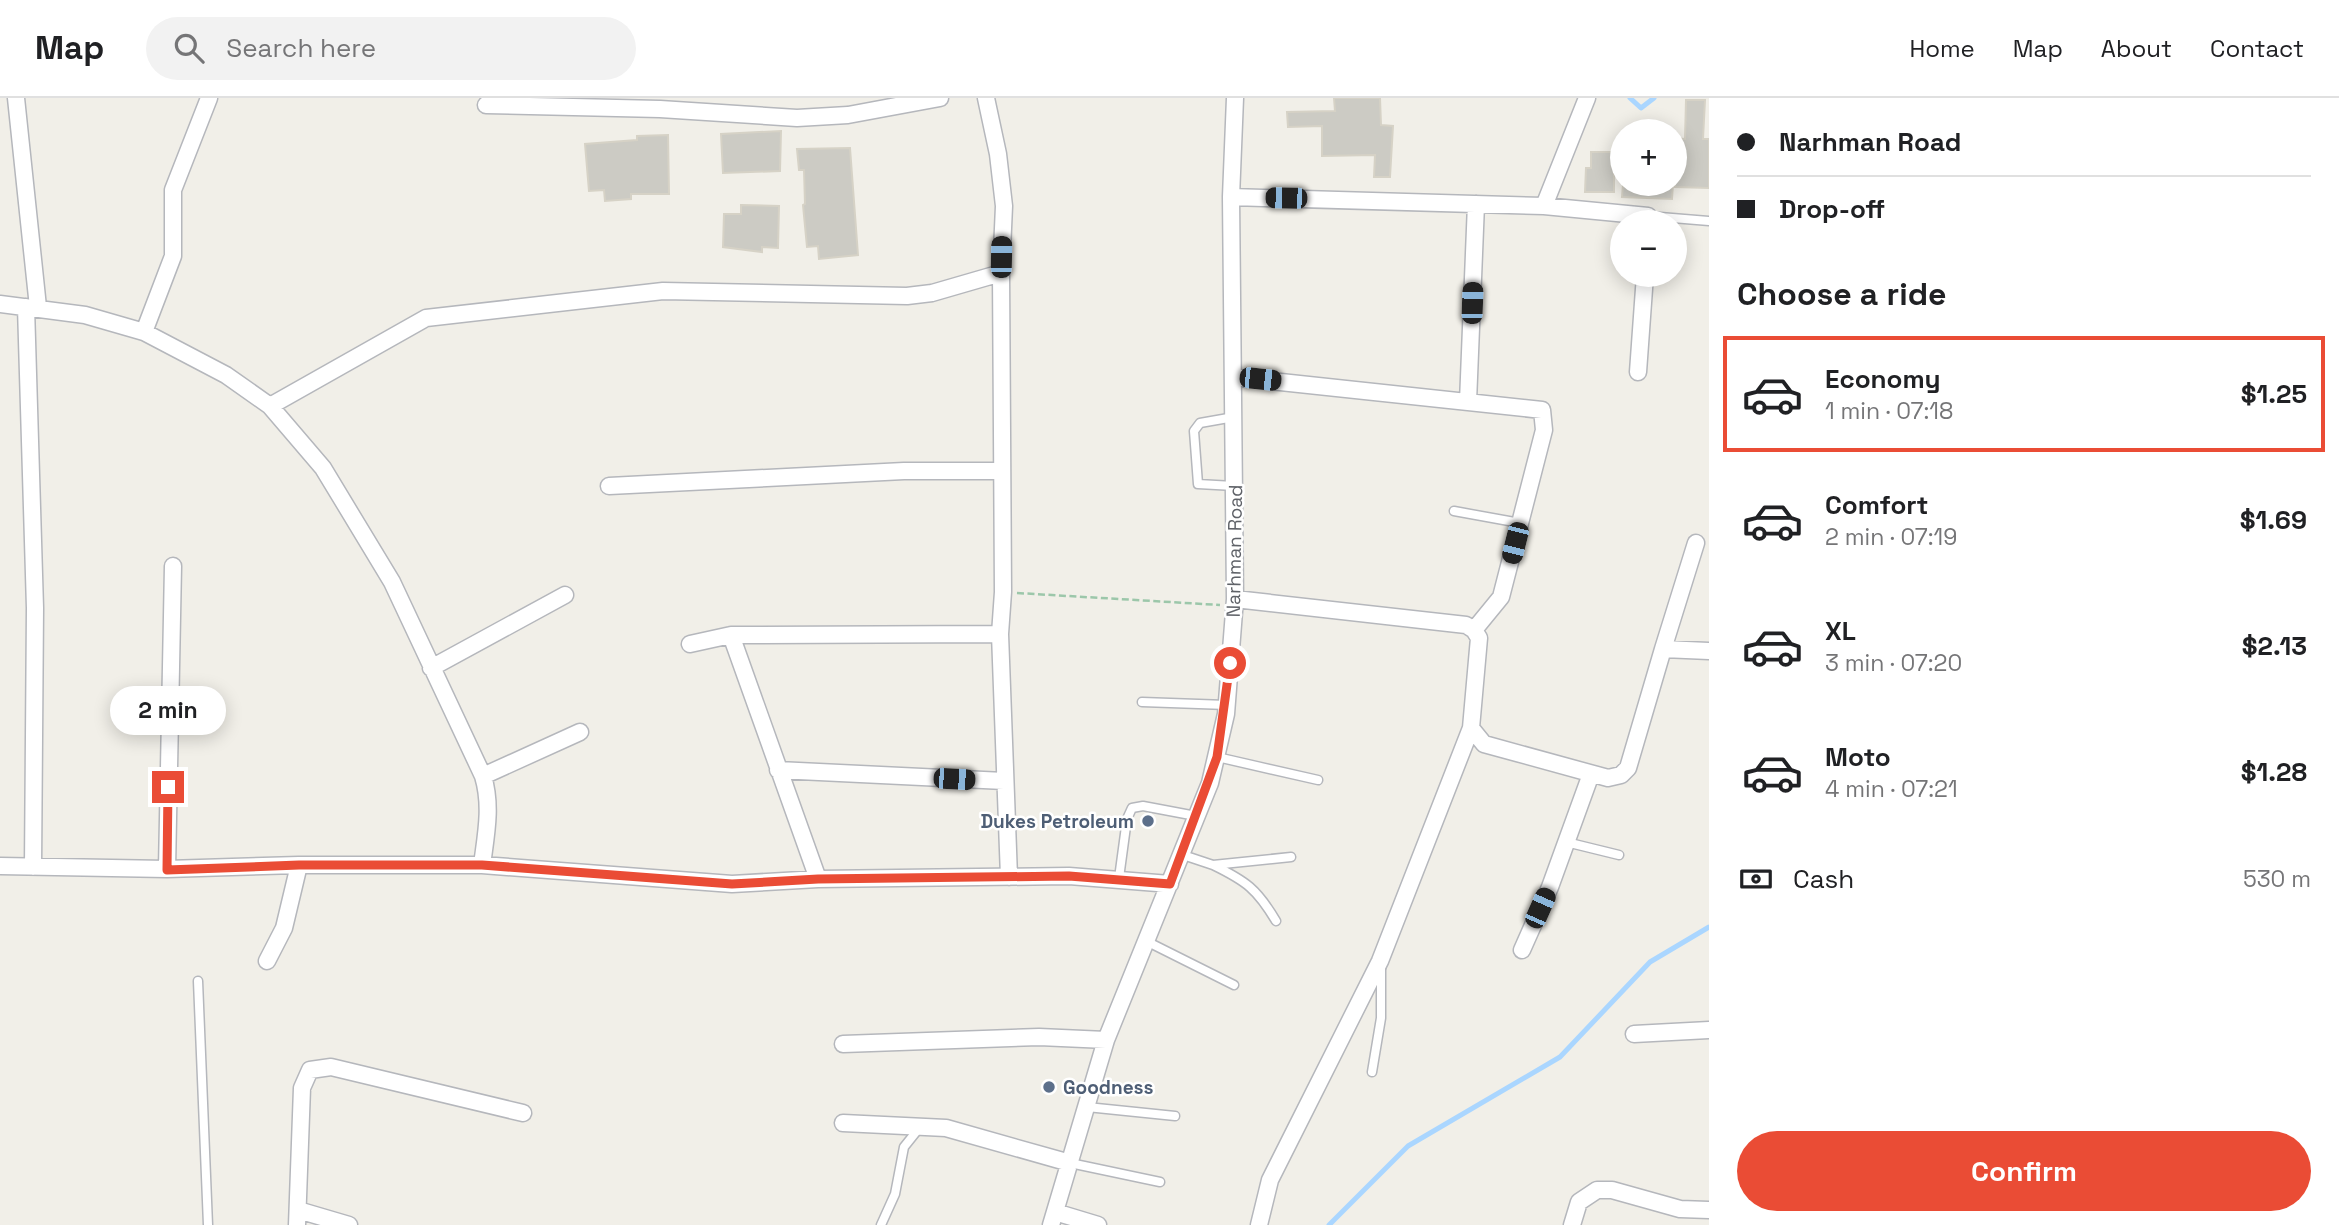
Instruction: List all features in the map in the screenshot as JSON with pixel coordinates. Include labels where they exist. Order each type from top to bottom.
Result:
[{"type":"street","points":[[16,98],[32,307],[35,608],[33,867]]},
{"type":"street","points":[[144,332],[173,256],[173,190],[209,98]]},
{"type":"street","points":[[486,105],[660,109],[797,118],[848,115],[940,98]]},
{"type":"street","points":[[986,98],[998,155],[1004,206],[1001,273],[1003,592],[1000,634],[1009,877]]},
{"type":"street","name":"Narhman Road","points":[[1053,1218],[1106,1040],[1197,816],[1217,757],[1227,705],[1235,603],[1231,197],[1235,98]]},
{"type":"street","points":[[1544,206],[1587,98]]},
{"type":"street","points":[[1231,197],[1544,206],[1610,214]]},
{"type":"street","points":[[1468,402],[1476,204]]},
{"type":"street","points":[[270,406],[426,318],[663,291],[907,296],[932,293],[1001,273]]},
{"type":"street","points":[[1638,372],[1644,287]]},
{"type":"street","points":[[0,304],[85,314],[144,332],[226,374],[270,406],[323,468],[392,582],[483,776],[489,813],[482,865]]},
{"type":"street","points":[[1234,377],[1542,411],[1545,430],[1502,597],[1474,630]]},
{"type":"street","points":[[609,486],[904,471],[1001,471]]},
{"type":"street","points":[[1471,728],[1483,744],[1608,778],[1620,775],[1628,768],[1696,543]]},
{"type":"street","points":[[167,870],[173,566]]},
{"type":"street","points":[[431,668],[565,595]]},
{"type":"street","points":[[1235,603],[1466,625],[1474,630],[1479,638],[1471,728],[1380,961],[1270,1180],[1259,1225]]},
{"type":"street","points":[[690,644],[731,635],[1000,634]]},
{"type":"street","points":[[731,635],[818,879]]},
{"type":"street","points":[[1663,649],[1709,652]]},
{"type":"street","points":[[483,776],[580,732]]},
{"type":"street","points":[[778,770],[1004,781]]},
{"type":"street","points":[[1522,950],[1591,774]]},
{"type":"street","points":[[0,866],[167,870],[299,865],[482,865],[732,884],[818,879],[1009,877],[1119,878],[1170,884]]},
{"type":"street","points":[[267,961],[285,928],[299,865]]},
{"type":"street","points":[[1634,1034],[1709,1030]]},
{"type":"street","points":[[843,1044],[1025,1037],[1106,1040]]},
{"type":"street","points":[[349,1225],[297,1218],[302,1088],[310,1070],[331,1067],[523,1113]]},
{"type":"street","points":[[843,1123],[946,1128],[1070,1163]]},
{"type":"street","points":[[1572,1225],[1579,1202],[1597,1190],[1612,1190],[1680,1209],[1709,1210]]},
{"type":"street","points":[[1053,1218],[1098,1225]]},
{"type":"lane","points":[[1687,220],[1709,221]]},
{"type":"lane","points":[[1234,417],[1200,423],[1194,431],[1195,480],[1198,484],[1234,486]]},
{"type":"lane","points":[[1454,511],[1520,523]]},
{"type":"lane","points":[[1142,702],[1227,705]]},
{"type":"lane","points":[[1217,757],[1318,780]]},
{"type":"lane","points":[[1119,878],[1127,820],[1132,808],[1143,806],[1197,816]]},
{"type":"lane","points":[[1566,842],[1619,855]]},
{"type":"lane","points":[[1183,855],[1213,865],[1253,888],[1276,921]]},
{"type":"lane","points":[[1213,865],[1291,857]]},
{"type":"lane","points":[[1146,941],[1234,985]]},
{"type":"lane","points":[[1372,1072],[1381,1018],[1380,961]]},
{"type":"lane","points":[[198,981],[208,1225]]},
{"type":"lane","points":[[1087,1107],[1175,1116]]},
{"type":"lane","points":[[881,1225],[895,1194],[904,1147],[922,1125]]},
{"type":"lane","points":[[1070,1163],[1160,1182]]},
{"type":"path","points":[[1003,592],[1235,603]]},
{"type":"building","points":[[1334,98],[1380,98],[1381,125],[1393,126],[1390,177],[1374,177],[1375,155],[1322,156],[1322,126],[1288,127],[1287,112],[1335,111]]},
{"type":"building","points":[[1686,100],[1705,100],[1703,139],[1709,139],[1709,188],[1687,187]]},
{"type":"building","points":[[781,131],[780,171],[723,173],[721,134]]},
{"type":"building","points":[[668,135],[669,194],[631,194],[631,199],[605,201],[604,190],[589,191],[585,144],[637,140],[637,136]]},
{"type":"building","points":[[850,148],[858,255],[819,259],[818,246],[807,247],[803,205],[804,170],[799,170],[797,149]]},
{"type":"building","points":[[1591,152],[1610,152],[1610,192],[1585,192],[1586,168],[1591,168]]},
{"type":"building","points":[[1622,196],[1672,196],[1672,199]]},
{"type":"building","points":[[741,205],[779,206],[778,248],[762,247],[762,252],[723,247],[724,214],[741,214]]},
{"type":"waterway","points":[[1630,98],[1641,108],[1654,98]]},
{"type":"waterway","points":[[1329,1225],[1408,1146],[1560,1057],[1650,962],[1709,927]]},
{"type":"place","name":"Dukes Petroleum","points":[[1148,821]]},
{"type":"place","name":"Goodness","points":[[1049,1087]]},
{"type":"route","points":[[168,787],[167,870],[299,865],[482,865],[732,884],[818,879],[1069,876],[1170,884],[1183,855],[1217,757],[1226,713],[1230,663]]}]
